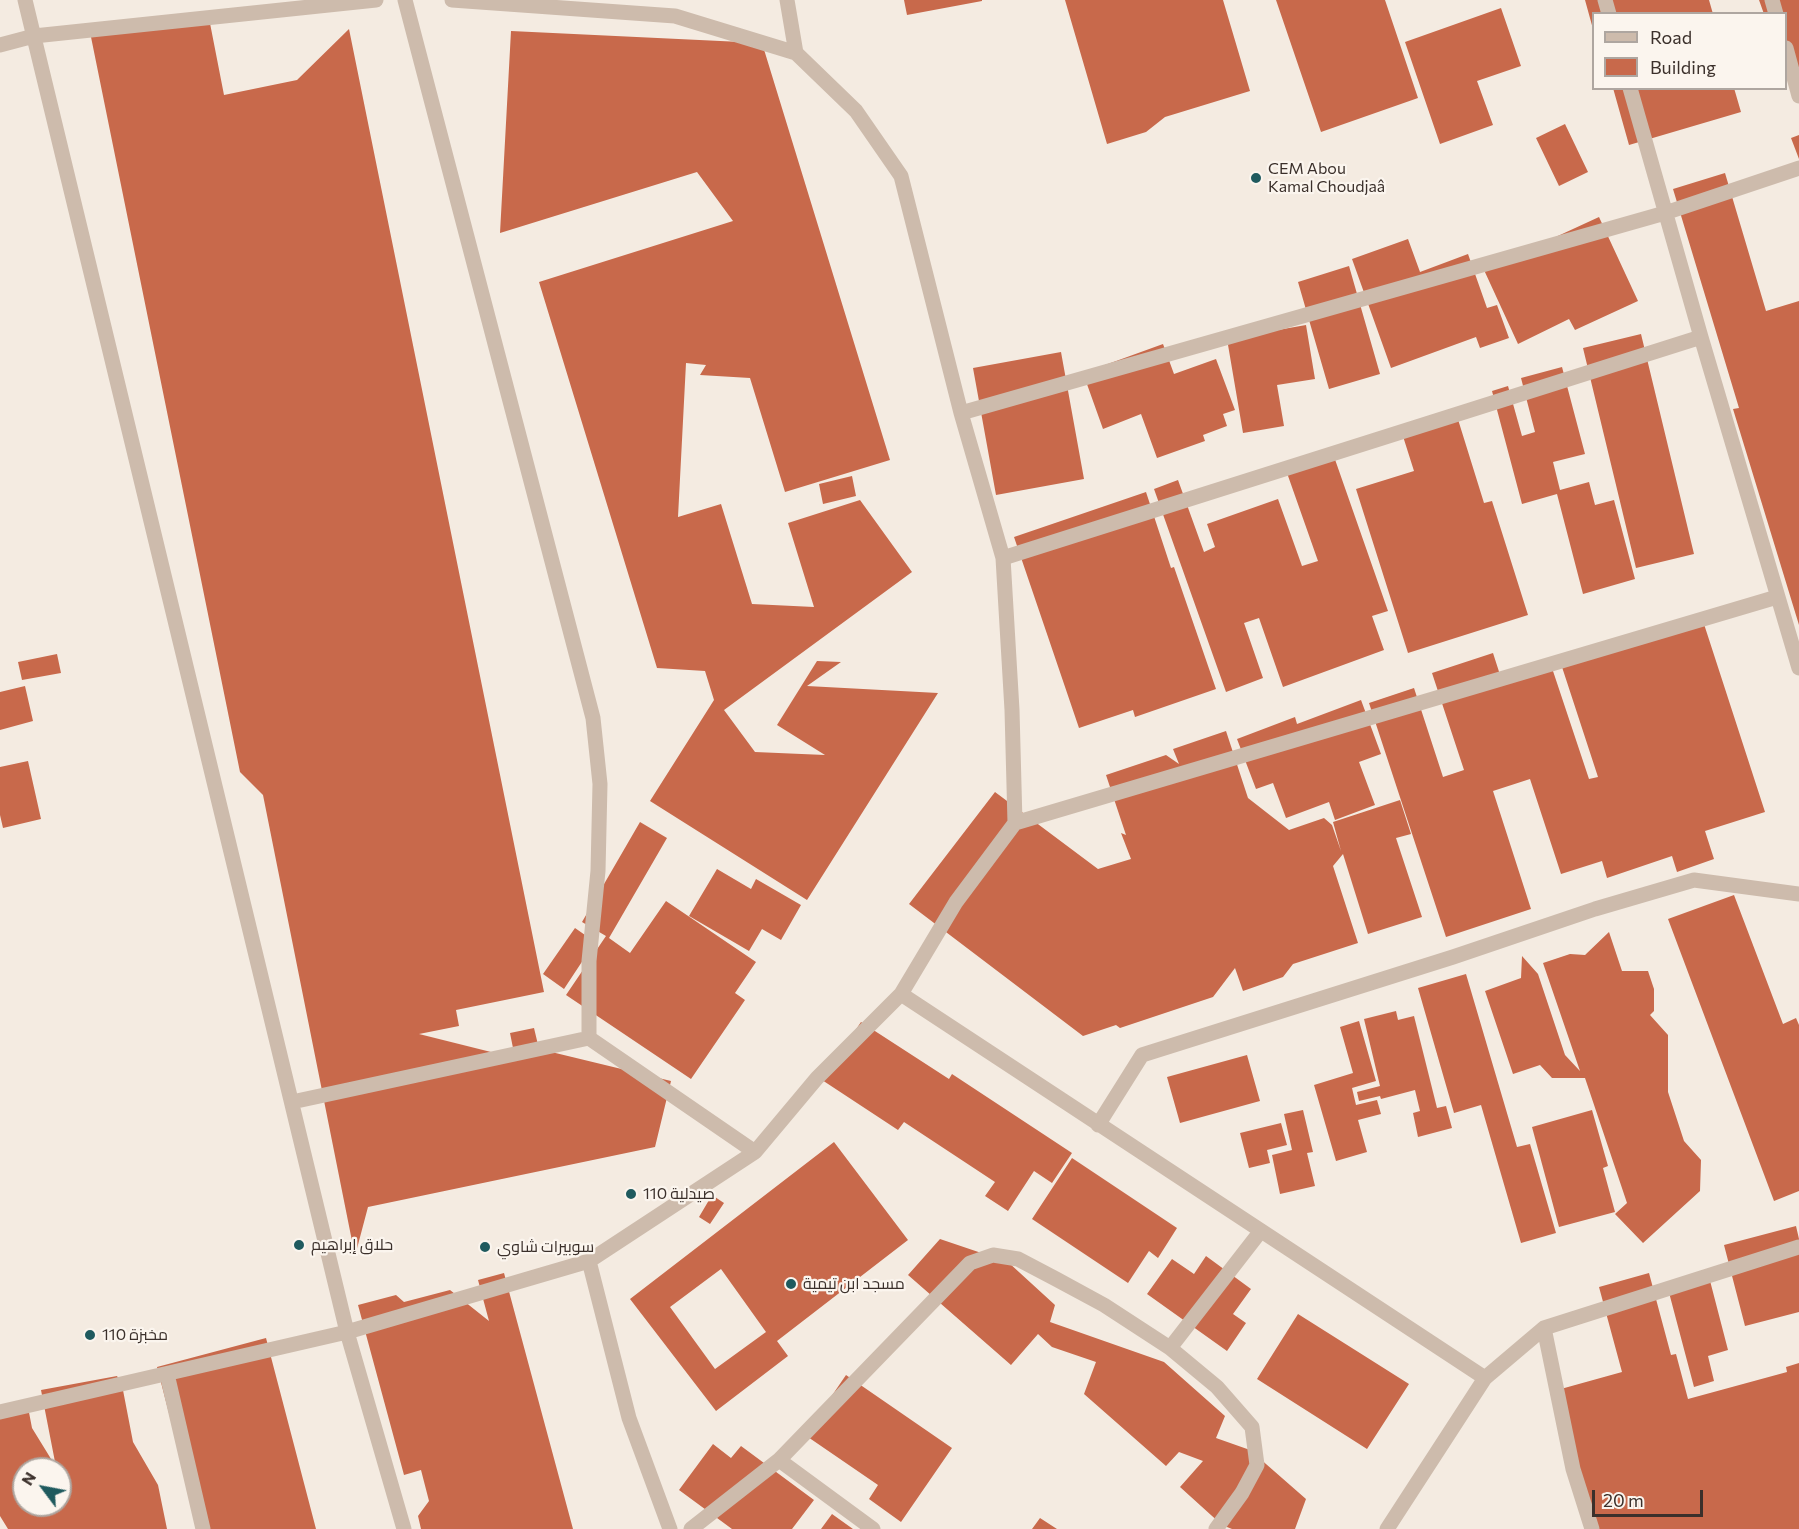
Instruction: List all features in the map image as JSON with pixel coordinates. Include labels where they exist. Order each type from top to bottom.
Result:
[{"type":"street","points":[[25,0],[347,1332],[404,1529]]},
{"type":"street","points":[[0,45],[34,36],[376,0]]},
{"type":"street","points":[[405,0],[593,718],[600,784],[598,871],[589,961],[589,1038]]},
{"type":"street","points":[[452,0],[675,16],[796,53],[856,111],[901,176],[961,413],[1003,558],[1012,710],[1015,823]]},
{"type":"street","points":[[788,0],[796,53]]},
{"type":"street","points":[[1787,55],[1799,96]]},
{"type":"street","points":[[1631,90],[1799,668]]},
{"type":"street","points":[[961,413],[1665,213],[1799,168]]},
{"type":"street","points":[[1003,558],[1701,337]]},
{"type":"street","points":[[0,1412],[347,1332],[589,1261],[755,1152],[817,1078],[900,994],[956,902],[1015,823],[1777,597]]},
{"type":"street","points":[[1098,1125],[1142,1055],[1453,957],[1595,909],[1694,880],[1799,894]]},
{"type":"street","points":[[900,994],[1485,1378]]},
{"type":"street","points":[[292,1102],[589,1038],[755,1152]]},
{"type":"street","points":[[1170,1348],[1260,1232]]},
{"type":"street","points":[[1387,1529],[1485,1378],[1544,1328],[1799,1247]]},
{"type":"street","points":[[691,1529],[779,1460],[970,1263],[993,1255],[1018,1259],[1104,1305],[1170,1348],[1217,1387],[1252,1427],[1257,1465],[1242,1493],[1216,1529]]},
{"type":"street","points":[[589,1261],[629,1418],[670,1529]]},
{"type":"street","points":[[1544,1328],[1574,1469],[1592,1529]]},
{"type":"street","points":[[167,1374],[203,1529]]},
{"type":"street","points":[[779,1460],[873,1529]]},
{"type":"building","points":[[904,0],[982,0],[982,1],[907,15]]},
{"type":"building","points":[[1065,0],[1223,0],[1250,91],[1165,117],[1146,132],[1107,144]]},
{"type":"building","points":[[1276,0],[1385,0],[1418,98],[1321,132]]},
{"type":"building","points":[[1585,0],[1709,0],[1712,12],[1592,12],[1592,25]]},
{"type":"building","points":[[1759,0],[1799,0],[1799,98],[1787,72],[1787,12],[1763,12]]},
{"type":"building","points":[[1501,8],[1521,66],[1477,81],[1493,125],[1440,144],[1405,42]]},
{"type":"building","points":[[208,13],[224,95],[297,80],[349,29],[544,992],[456,1010],[459,1026],[419,1034],[515,1058],[510,1033],[534,1028],[539,1049],[671,1081],[655,1147],[368,1207],[355,1256],[263,795],[240,772],[91,37]]},
{"type":"building","points":[[511,31],[762,43],[890,460],[785,492],[750,378],[700,375],[706,365],[686,363],[678,517],[721,504],[752,604],[814,607],[788,523],[860,500],[912,572],[724,710],[755,752],[825,755],[777,725],[817,661],[841,662],[807,686],[938,693],[807,900],[650,801],[714,700],[705,671],[657,668],[539,282],[733,221],[697,172],[500,233]]},
{"type":"building","points":[[1614,90],[1735,90],[1741,112],[1629,145]]},
{"type":"building","points":[[1565,124],[1588,172],[1559,186],[1536,138]]},
{"type":"building","points":[[1799,135],[1799,159],[1791,138]]},
{"type":"building","points":[[1725,173],[1766,311],[1799,301],[1799,625],[1733,409],[1739,408],[1673,189]]},
{"type":"building","points":[[1599,217],[1638,301],[1575,330],[1569,319],[1518,344],[1484,270]]},
{"type":"building","points":[[1408,239],[1420,272],[1468,254],[1487,308],[1497,305],[1509,338],[1480,348],[1476,337],[1391,368],[1352,259]]},
{"type":"building","points":[[1349,266],[1380,374],[1329,389],[1298,282]]},
{"type":"building","points":[[1306,325],[1315,379],[1277,385],[1284,426],[1243,433],[1227,339]]},
{"type":"building","points":[[1641,334],[1694,554],[1636,568],[1583,348]]},
{"type":"building","points":[[1163,344],[1174,374],[1216,359],[1235,410],[1223,414],[1227,426],[1203,435],[1205,441],[1157,458],[1141,414],[1103,429],[1083,373]]},
{"type":"building","points":[[1061,352],[1084,479],[996,495],[973,368]]},
{"type":"building","points":[[1562,367],[1585,454],[1553,462],[1560,490],[1589,482],[1595,505],[1614,500],[1635,579],[1583,594],[1557,494],[1522,504],[1492,391],[1508,386],[1522,436],[1535,432],[1521,378]]},
{"type":"building","points":[[1456,413],[1484,503],[1492,501],[1528,615],[1408,653],[1356,489],[1414,471],[1401,430]]},
{"type":"building","points":[[1331,448],[1388,611],[1372,616],[1384,650],[1283,687],[1259,618],[1244,623],[1263,678],[1226,692],[1154,489],[1178,480],[1204,552],[1215,547],[1207,524],[1278,499],[1302,566],[1318,561],[1287,473]]},
{"type":"building","points":[[852,476],[856,496],[823,504],[819,484]]},
{"type":"building","points":[[1146,492],[1171,568],[1174,567],[1216,689],[1135,717],[1133,710],[1079,728],[1014,537]]},
{"type":"building","points":[[1703,621],[1765,812],[1705,831],[1714,859],[1677,872],[1672,856],[1607,878],[1602,861],[1561,874],[1530,779],[1493,791],[1531,909],[1446,937],[1369,703],[1414,688],[1443,777],[1464,770],[1432,673],[1493,653],[1502,681],[1551,665],[1589,779],[1598,777],[1562,667]]},
{"type":"building","points":[[57,654],[61,673],[22,680],[18,662]]},
{"type":"building","points":[[25,686],[33,721],[0,730],[0,692]]},
{"type":"building","points":[[1361,700],[1381,754],[1359,762],[1375,805],[1335,820],[1329,802],[1286,818],[1273,783],[1256,789],[1237,739],[1295,717],[1297,724]]},
{"type":"building","points":[[1226,731],[1248,798],[1289,830],[1324,818],[1332,825],[1341,851],[1333,822],[1400,800],[1411,834],[1396,838],[1422,917],[1368,934],[1343,854],[1333,866],[1358,943],[1293,964],[1283,977],[1243,991],[1235,968],[1213,997],[1120,1028],[1116,1025],[1083,1036],[909,904],[995,792],[1098,869],[1131,859],[1121,833],[1126,835],[1106,775],[1166,755],[1179,764],[1173,749]]},
{"type":"building","points":[[28,761],[41,819],[3,828],[0,815],[0,767]]},
{"type":"building","points":[[640,822],[667,838],[609,938],[630,953],[666,901],[756,962],[735,993],[745,1000],[691,1079],[566,995],[606,936],[582,922]]},
{"type":"building","points":[[717,869],[751,889],[756,879],[801,905],[781,940],[762,929],[749,951],[689,916]]},
{"type":"building","points":[[1734,895],[1783,1024],[1796,1018],[1799,1025],[1799,1191],[1774,1201],[1668,919]]},
{"type":"building","points":[[575,928],[595,942],[564,989],[543,974]]},
{"type":"building","points":[[1609,932],[1622,971],[1648,971],[1654,989],[1654,1011],[1650,1015],[1668,1035],[1668,1092],[1684,1141],[1701,1160],[1700,1191],[1643,1243],[1615,1214],[1627,1203],[1585,1078],[1552,1078],[1540,1065],[1513,1074],[1485,991],[1521,978],[1522,956],[1538,974],[1565,1055],[1580,1071],[1543,963],[1570,954],[1585,955]]},
{"type":"building","points":[[1466,974],[1517,1147],[1530,1144],[1556,1233],[1521,1243],[1481,1105],[1454,1113],[1418,988]]},
{"type":"building","points":[[1396,1011],[1398,1020],[1414,1016],[1437,1108],[1446,1106],[1452,1128],[1418,1137],[1413,1113],[1420,1111],[1415,1090],[1381,1099],[1380,1096],[1359,1101],[1357,1092],[1380,1086],[1364,1019]]},
{"type":"building","points":[[1359,1021],[1376,1081],[1352,1088],[1356,1105],[1377,1100],[1381,1114],[1358,1120],[1367,1152],[1336,1161],[1314,1085],[1353,1073],[1340,1027]]},
{"type":"building","points":[[861,1022],[949,1079],[952,1074],[1072,1153],[1052,1183],[1034,1171],[1008,1211],[985,1196],[995,1182],[904,1122],[898,1130],[822,1080]]},
{"type":"building","points":[[1247,1055],[1260,1101],[1180,1123],[1167,1077]]},
{"type":"building","points":[[1303,1110],[1313,1152],[1307,1153],[1315,1186],[1280,1194],[1272,1155],[1292,1150],[1284,1114]]},
{"type":"building","points":[[1592,1110],[1608,1166],[1603,1168],[1615,1212],[1559,1227],[1532,1127]]},
{"type":"building","points":[[1281,1123],[1287,1145],[1267,1150],[1270,1163],[1249,1168],[1240,1133]]},
{"type":"building","name":"مسجد ابن تيمية","points":[[834,1142],[908,1240],[777,1341],[788,1356],[716,1411],[630,1299]],"holes":[[[721,1269],[766,1332],[715,1369],[670,1307]]]},
{"type":"building","points":[[1072,1158],[1177,1228],[1158,1258],[1149,1251],[1128,1283],[1032,1219]]},
{"type":"building","points":[[712,1195],[724,1203],[710,1224],[699,1217]]},
{"type":"building","points":[[1796,1226],[1799,1239],[1799,1312],[1745,1326],[1724,1245]]},
{"type":"building","points":[[940,1239],[1008,1262],[1055,1305],[1050,1322],[1164,1362],[1225,1416],[1216,1438],[1250,1450],[1306,1499],[1295,1529],[1232,1529],[1222,1525],[1180,1487],[1203,1461],[1179,1452],[1166,1466],[1084,1394],[1096,1362],[1052,1347],[1038,1334],[1011,1365],[908,1275]]},
{"type":"building","points":[[1206,1256],[1251,1289],[1233,1314],[1246,1323],[1227,1351],[1147,1294],[1172,1259],[1194,1274]]},
{"type":"building","points":[[504,1273],[573,1529],[421,1529],[418,1516],[429,1501],[421,1470],[404,1475],[358,1305],[396,1295],[404,1302],[450,1290],[489,1321],[478,1280]]},
{"type":"building","points":[[1649,1273],[1671,1355],[1676,1354],[1688,1399],[1787,1372],[1786,1367],[1799,1363],[1799,1529],[1587,1529],[1550,1392],[1622,1372],[1599,1287]]},
{"type":"building","points":[[1708,1273],[1728,1350],[1708,1356],[1714,1381],[1694,1387],[1667,1285]]},
{"type":"building","points":[[1298,1314],[1409,1384],[1367,1449],[1257,1379]]},
{"type":"building","points":[[266,1338],[316,1529],[199,1529],[157,1367]]},
{"type":"building","points":[[846,1375],[952,1448],[901,1522],[869,1499],[878,1485],[805,1435]]},
{"type":"building","points":[[117,1376],[122,1385],[133,1442],[158,1485],[167,1529],[8,1529],[0,1516],[0,1412],[27,1402],[32,1428],[50,1457],[12,1457],[12,1517],[72,1517],[72,1457],[54,1457],[41,1390]]},
{"type":"building","points":[[713,1444],[731,1458],[741,1446],[814,1500],[792,1529],[732,1529],[679,1490]]},
{"type":"building","points":[[832,1514],[853,1529],[821,1529]]},
{"type":"building","points":[[1040,1518],[1057,1529],[1032,1529]]},
{"type":"place","name":"CEM Abou Kamal Choudjaâ","points":[[1256,178]]},
{"type":"place","name":"صيدلية 110","points":[[631,1194]]},
{"type":"place","name":"حلاق إبراهيم","points":[[299,1245]]},
{"type":"place","name":"سوبيرات شاوي","points":[[485,1247]]},
{"type":"place","name":"مسجد ابن تيمية","points":[[791,1284]]},
{"type":"place","name":"مخبزة 110","points":[[90,1335]]}]
